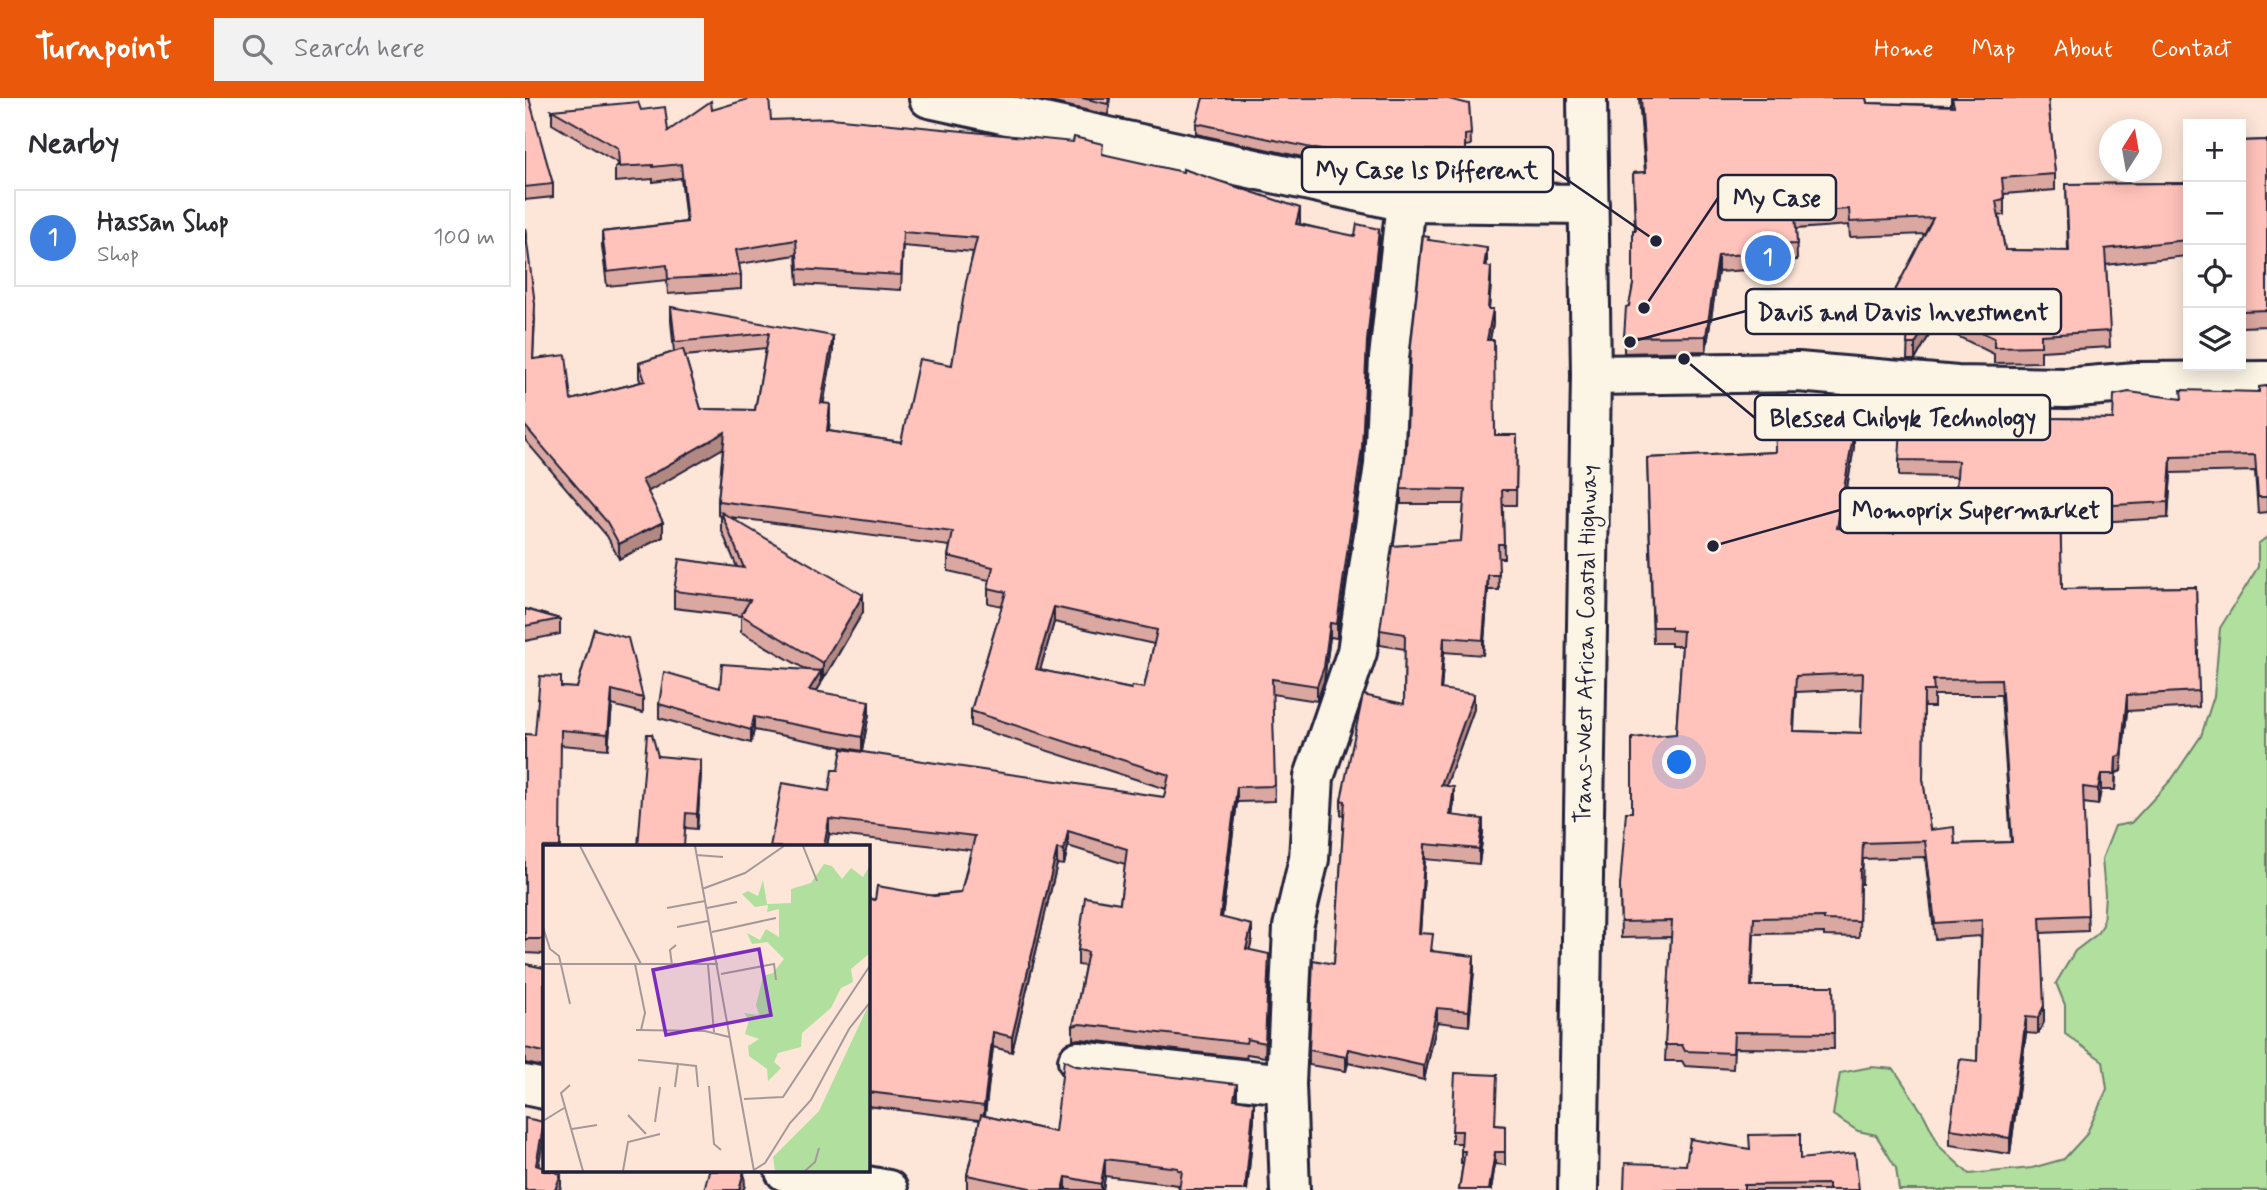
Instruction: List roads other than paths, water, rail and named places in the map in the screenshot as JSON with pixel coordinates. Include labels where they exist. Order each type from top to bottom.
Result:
[{"type":"main road","points":[[929,98],[1406,202],[1589,204]]},
{"type":"main road","name":"Trans-West African Coastal Highway","points":[[1578,1190],[1591,375],[1587,98]]},
{"type":"main road","points":[[1290,1190],[1286,1084],[1293,927],[1309,859],[1314,776],[1357,652],[1384,465],[1389,358],[1406,202]]},
{"type":"main road","points":[[1591,375],[1798,372],[1957,386],[2066,388],[2136,382],[2267,381]]},
{"type":"main road","points":[[1078,1061],[1286,1084]]},
{"type":"main road","points":[[525,1085],[543,1089]]},
{"type":"main road","points":[[790,1172],[888,1190]]},
{"type":"place","name":"My Case Is Different","points":[[1656,241]]},
{"type":"place","name":"Hassan Shop","points":[[1768,258]]},
{"type":"place","name":"My Case","points":[[1644,308]]},
{"type":"place","name":"Davis and Davis Investment","points":[[1630,342]]},
{"type":"place","name":"Blessed Chibyk Technology","points":[[1684,359]]},
{"type":"place","name":"Momoprix Supermarket","points":[[1713,546]]}]
